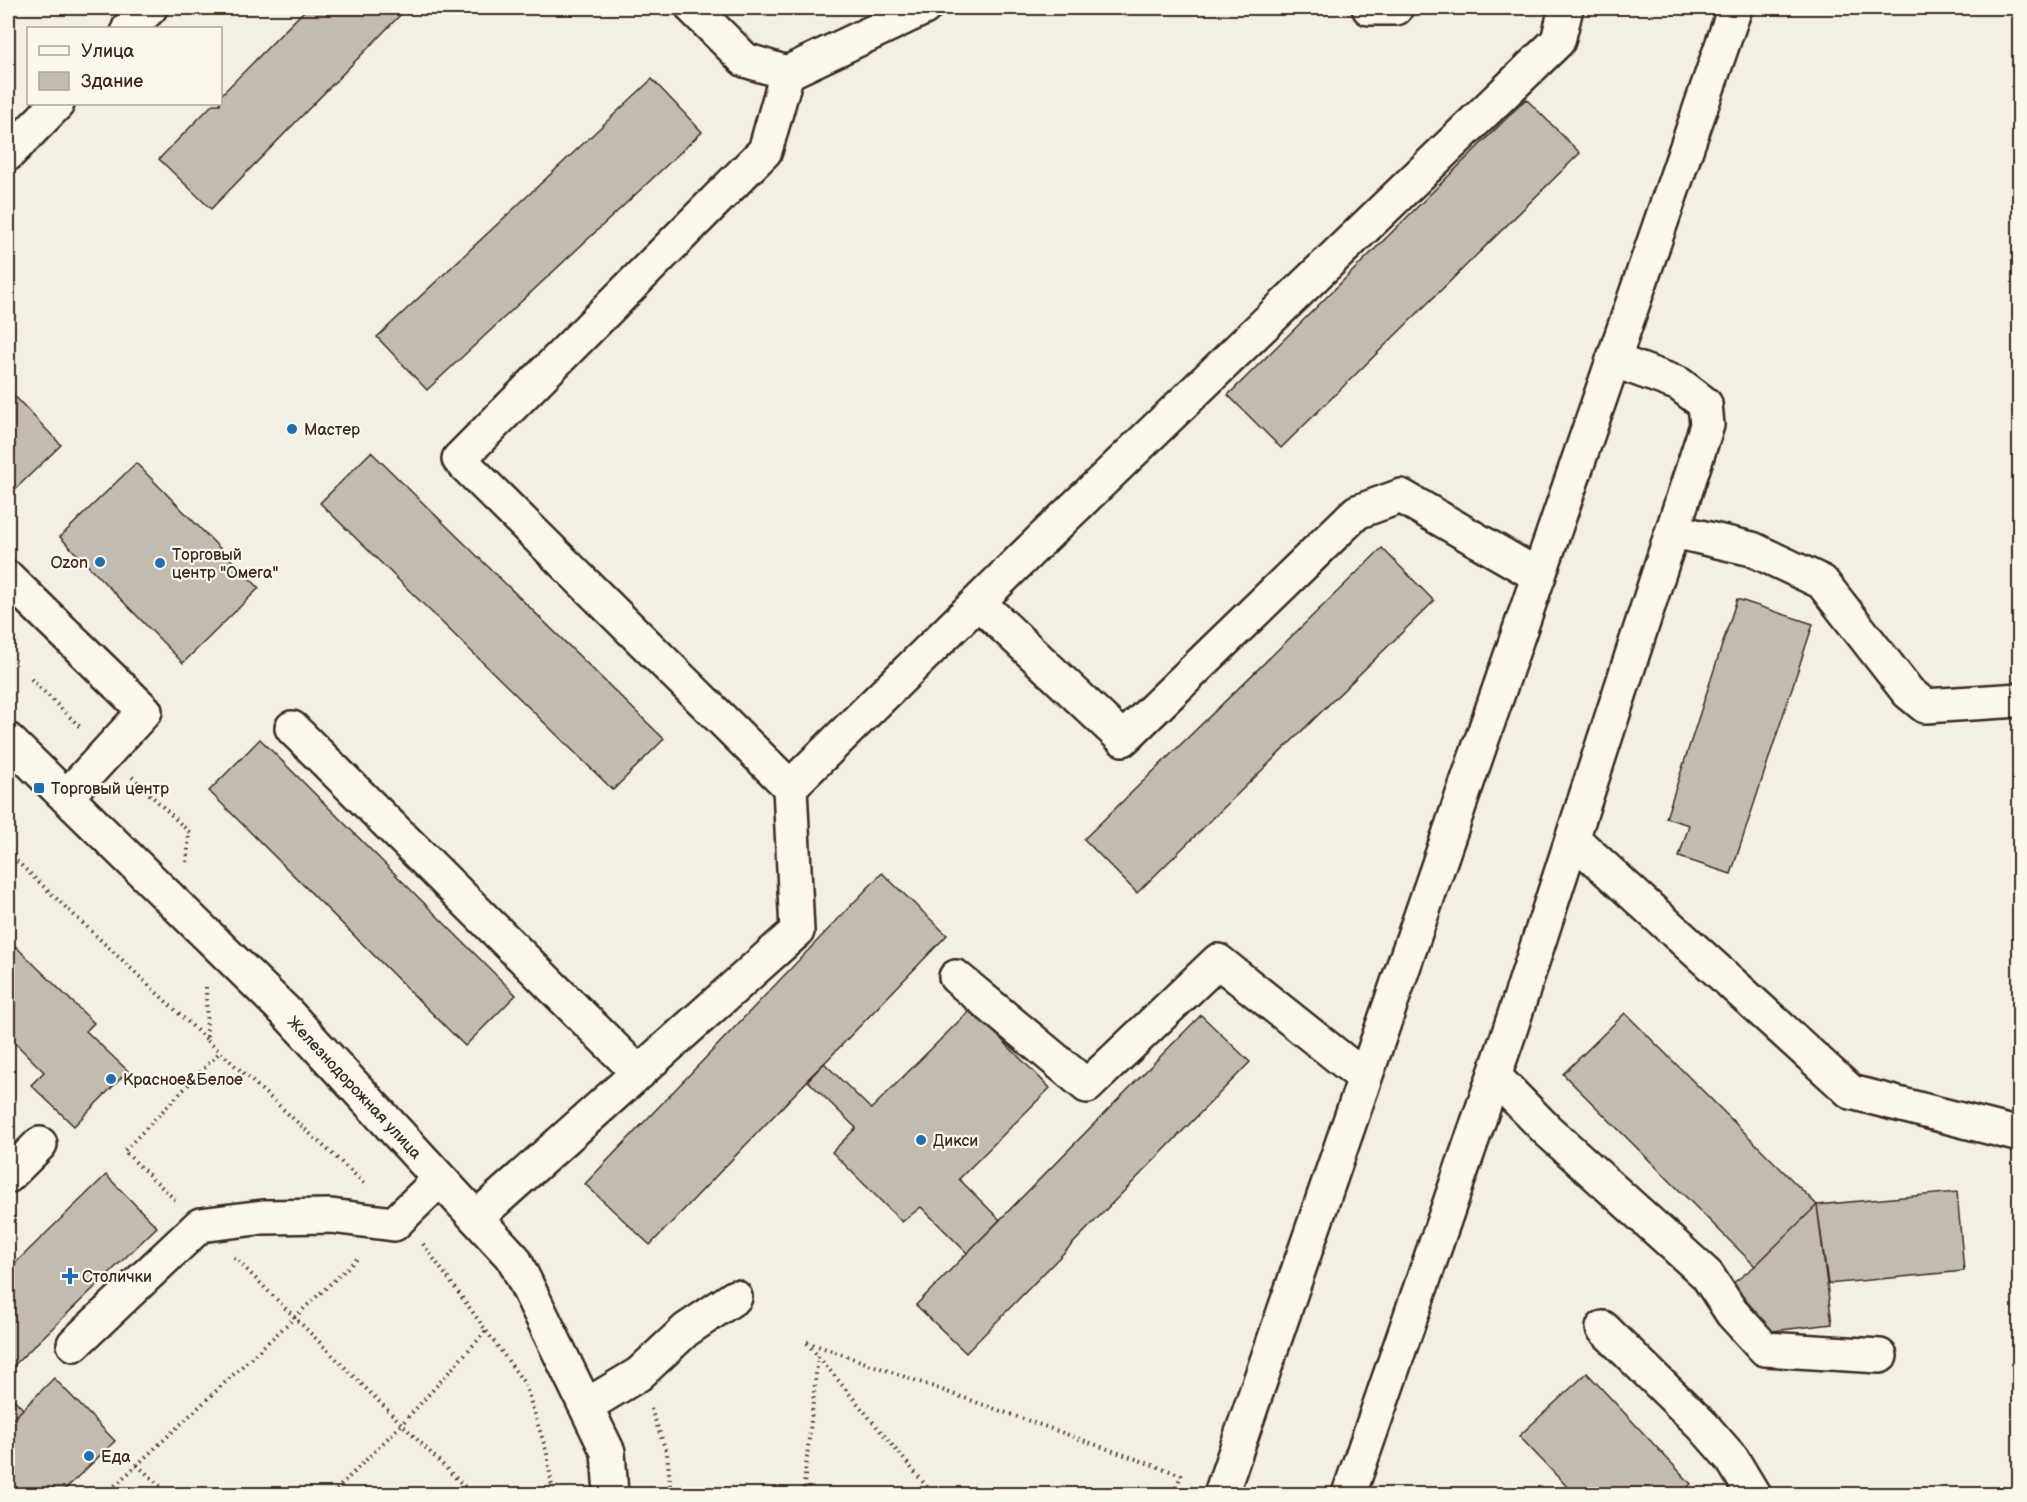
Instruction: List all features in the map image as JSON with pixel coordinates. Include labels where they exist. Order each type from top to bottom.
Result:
[{"type":"street","points":[[130,27],[150,8]]},
{"type":"street","points":[[693,8],[745,60],[787,73],[924,8]]},
{"type":"street","points":[[1369,8],[1396,8]]},
{"type":"street","points":[[790,787],[1558,41],[1566,8]]},
{"type":"street","points":[[1221,1494],[1735,8]]},
{"type":"street","points":[[476,1218],[797,932],[790,787],[459,459],[765,151],[787,73]]},
{"type":"street","points":[[8,154],[56,105]]},
{"type":"street","points":[[1349,1494],[1494,1076],[1707,425],[1705,404],[1679,384],[1614,360]]},
{"type":"street","points":[[978,602],[1122,739],[1357,512],[1401,496],[1539,576]]},
{"type":"street","points":[[1674,531],[1752,549],[1822,582],[1908,692],[1925,706],[2019,700]]},
{"type":"street","points":[[8,578],[145,711],[66,797]]},
{"type":"street","points":[[292,728],[639,1073]]},
{"type":"street","name":"Железнодорожная улица","points":[[8,740],[286,1012],[514,1259],[608,1452],[611,1494]]},
{"type":"street","points":[[1573,840],[1851,1092],[2019,1135]]},
{"type":"street","points":[[956,978],[1087,1086],[1218,961],[1365,1078]]},
{"type":"street","points":[[1494,1076],[1547,1130],[1707,1275],[1732,1313],[1765,1349],[1880,1356]]},
{"type":"street","points":[[8,1176],[40,1144]]},
{"type":"street","points":[[74,1344],[200,1225],[263,1217],[320,1216],[394,1224],[440,1179]]},
{"type":"street","points":[[586,1406],[639,1374],[686,1329],[735,1297]]},
{"type":"street","points":[[1603,1328],[1710,1434],[1732,1459],[1753,1494]]},
{"type":"path","points":[[8,853],[207,1040]]},
{"type":"path","points":[[220,1052],[124,1151],[295,1317],[472,1494]]},
{"type":"path","points":[[106,1494],[394,1224]]},
{"type":"path","points":[[332,1494],[402,1424],[486,1331]]},
{"type":"path","points":[[933,1494],[807,1342],[1181,1475],[1174,1494]]},
{"type":"path","points":[[803,1494],[818,1356]]},
{"type":"path","points":[[639,1374],[667,1454],[671,1494]]},
{"type":"path","points":[[137,1465],[169,1494]]},
{"type":"path","points":[[455,1494],[464,1486]]},
{"type":"building","points":[[307,8],[407,8],[211,209],[159,159],[212,105],[222,105],[222,94]]},
{"type":"building","points":[[652,79],[702,132],[427,390],[377,337]]},
{"type":"building","points":[[1526,99],[1580,153],[1281,448],[1228,395]]},
{"type":"building","points":[[8,389],[61,445],[8,496]]},
{"type":"building","points":[[371,452],[664,739],[613,790],[320,503]]},
{"type":"building","name":"Торговый центр \"Омега\"","points":[[136,463],[259,588],[183,663],[60,537]]},
{"type":"building","points":[[1382,548],[1434,601],[1137,893],[1084,839]]},
{"type":"building","points":[[1737,599],[1813,624],[1731,874],[1679,857],[1689,825],[1666,818]]},
{"type":"building","points":[[260,739],[516,995],[465,1046],[209,791]]},
{"type":"building","points":[[882,873],[947,935],[650,1245],[585,1184]]},
{"type":"building","points":[[8,939],[94,1023],[86,1031],[128,1071],[74,1126],[31,1085],[44,1072],[8,1036]]},
{"type":"building","name":"Дикси","points":[[971,1009],[1050,1088],[959,1179],[1000,1220],[967,1253],[921,1207],[902,1222],[832,1152],[856,1128],[807,1080],[824,1063],[871,1109]]},
{"type":"building","points":[[1625,1013],[1817,1205],[1755,1266],[1563,1074]]},
{"type":"building","points":[[1201,1015],[1250,1062],[966,1353],[916,1305]]},
{"type":"building","points":[[106,1175],[157,1227],[8,1371],[8,1270]]},
{"type":"building","points":[[1957,1192],[1964,1271],[1828,1284],[1817,1205]]},
{"type":"building","points":[[1817,1205],[1832,1324],[1772,1331],[1732,1284],[1755,1266]]},
{"type":"building","points":[[1587,1373],[1691,1484],[1680,1494],[1574,1494],[1519,1436]]},
{"type":"building","points":[[54,1378],[115,1441],[60,1494],[8,1494],[8,1424]]},
{"type":"building","points":[[8,1393],[23,1409],[8,1424]]},
{"type":"place","name":"Мастер","points":[[292,429]]},
{"type":"place","name":"Ozon","points":[[100,562]]},
{"type":"place","name":"Торговый центр \"Омега\"","points":[[160,563]]},
{"type":"place","name":"Торговый центр","points":[[39,788]]},
{"type":"place","name":"Красное&Белое","points":[[111,1079]]},
{"type":"place","name":"Дикси","points":[[921,1140]]},
{"type":"place","name":"Столички","points":[[70,1276]]},
{"type":"place","name":"Еда","points":[[89,1456]]}]
